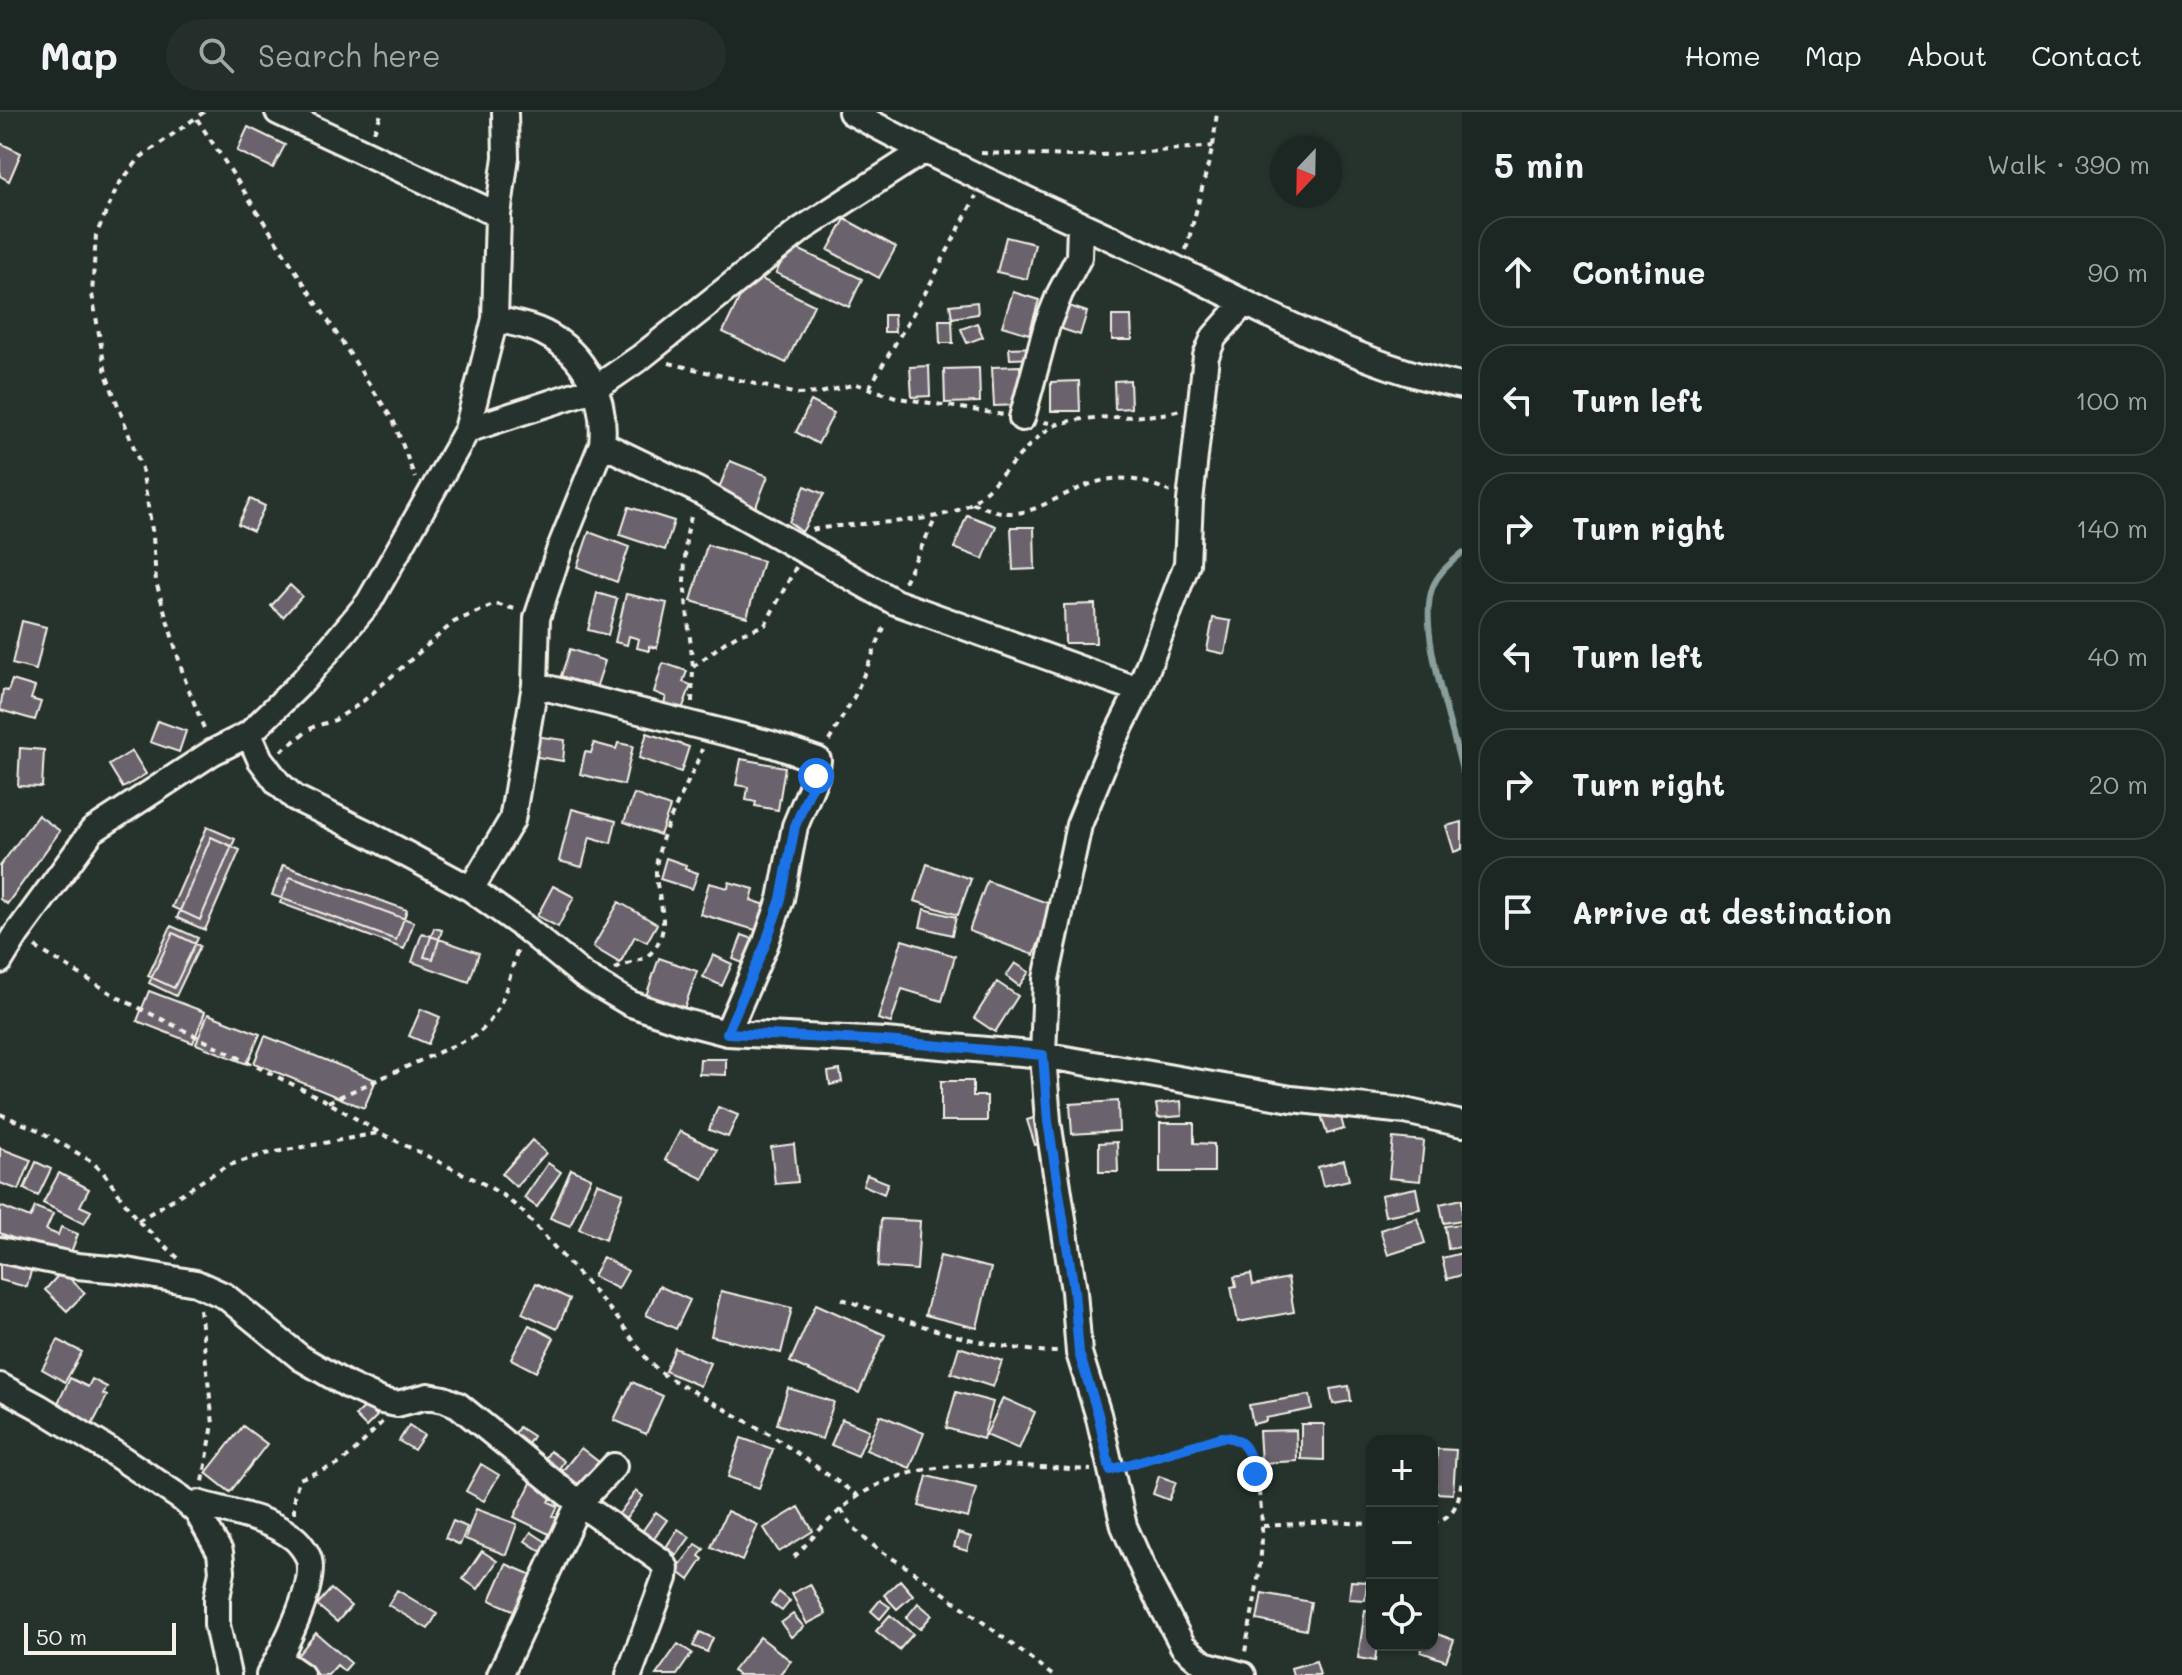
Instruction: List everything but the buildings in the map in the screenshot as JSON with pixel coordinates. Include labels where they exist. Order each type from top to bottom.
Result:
[{"type":"street","points":[[278,112],[498,215]]},
{"type":"street","points":[[0,961],[8,930],[92,831],[213,752],[249,734],[303,681],[369,602],[467,430],[495,319],[498,215],[506,157],[505,112]]},
{"type":"street","points":[[851,112],[923,151],[1306,333],[1430,380],[1462,386]]},
{"type":"street","points":[[467,430],[596,388],[641,357],[802,229],[923,151]]},
{"type":"street","points":[[1022,418],[1047,325],[1079,257],[1080,225]]},
{"type":"street","points":[[1242,1675],[1204,1664],[1183,1646],[1124,1526],[1098,1414],[1079,1353],[1072,1277],[1048,1121],[1043,1055],[1046,979],[1079,825],[1112,744],[1139,690],[1187,564],[1190,501],[1209,345],[1244,303]]},
{"type":"street","points":[[471,889],[512,820],[535,685],[537,618],[560,548],[602,444],[603,416],[596,388],[581,361],[561,344],[531,327],[495,319]]},
{"type":"street","points":[[602,444],[697,490],[895,602],[1139,690]]},
{"type":"street","points":[[535,685],[771,744],[818,760],[816,776],[795,826],[781,899],[727,1033]]},
{"type":"street","points":[[249,734],[260,759],[278,783],[295,798],[471,889],[584,976],[631,1004],[727,1033],[885,1041],[1043,1055],[1291,1099],[1405,1111],[1462,1124]]},
{"type":"street","points":[[0,1250],[77,1266],[196,1283],[225,1296],[301,1358],[382,1401],[397,1404],[428,1396],[458,1405],[579,1503],[660,1560],[666,1568],[629,1675]]},
{"type":"street","points":[[0,1386],[128,1463],[197,1512],[220,1552],[222,1571],[217,1598],[217,1625],[228,1675]]},
{"type":"street","points":[[500,1675],[579,1503],[614,1466]]},
{"type":"street","points":[[198,1503],[267,1523],[293,1537],[310,1562],[309,1577],[274,1667],[301,1675]]},
{"type":"path","points":[[204,112],[141,157],[118,185],[96,235],[92,294],[106,374],[142,469],[153,536],[156,582],[184,677],[213,752]]},
{"type":"path","points":[[1180,271],[1213,146],[1217,112]]},
{"type":"path","points":[[197,119],[394,422],[425,504]]},
{"type":"path","points":[[980,153],[1074,156],[1213,146]]},
{"type":"path","points":[[869,389],[928,288],[984,180]]},
{"type":"path","points":[[641,357],[797,394],[820,393],[856,384],[899,398],[1057,424],[1160,414],[1202,404]]},
{"type":"path","points":[[778,537],[834,525],[937,516],[972,503],[1005,474],[1041,435],[1057,424]]},
{"type":"path","points":[[972,503],[1004,513],[1016,513],[1033,510],[1088,484],[1130,477],[1146,480],[1190,501]]},
{"type":"path","points":[[584,976],[595,964],[610,971],[648,958],[660,941],[665,923],[657,896],[656,869],[662,838],[702,749],[691,724],[693,667],[684,581],[686,538],[697,490]]},
{"type":"path","points":[[818,760],[855,695],[937,516]]},
{"type":"path","points":[[693,667],[739,634],[765,625],[804,551]]},
{"type":"path","points":[[260,759],[289,748],[313,727],[335,720],[361,703],[454,622],[469,614],[502,604],[537,618]]},
{"type":"path","points":[[328,1102],[475,1036],[490,1024],[501,1005],[524,927]]},
{"type":"path","points":[[8,930],[119,998],[328,1102],[380,1133],[504,1196],[522,1211],[615,1315],[649,1362],[664,1375],[771,1435],[858,1496]]},
{"type":"path","points":[[0,1114],[38,1130],[91,1161],[103,1172],[138,1221],[170,1249],[196,1283],[213,1424],[211,1450],[198,1503]]},
{"type":"path","points":[[138,1221],[226,1166],[265,1154],[380,1133]]},
{"type":"path","points":[[842,1299],[929,1328],[996,1344],[1041,1352],[1079,1353]]},
{"type":"path","points":[[293,1537],[294,1497],[299,1479],[337,1465],[351,1455],[367,1442],[397,1404]]},
{"type":"path","points":[[794,1557],[858,1496],[908,1473],[942,1468],[1110,1470],[1222,1437],[1240,1440],[1249,1450],[1262,1526],[1242,1675]]},
{"type":"path","points":[[1438,1522],[1445,1520],[1454,1510],[1462,1477]]},
{"type":"path","points":[[841,1509],[853,1530],[864,1539],[923,1577],[1052,1675]]},
{"type":"path","points":[[1262,1526],[1328,1522],[1366,1524]]},
{"type":"waterway","points":[[1462,553],[1436,581],[1429,604],[1432,651],[1462,771]]},
{"type":"route","points":[[816,776],[795,826],[781,899],[727,1033],[885,1041],[1043,1055],[1048,1121],[1063,1206],[1079,1353],[1098,1414],[1110,1470],[1231,1437],[1240,1440],[1249,1450],[1255,1474]]}]
